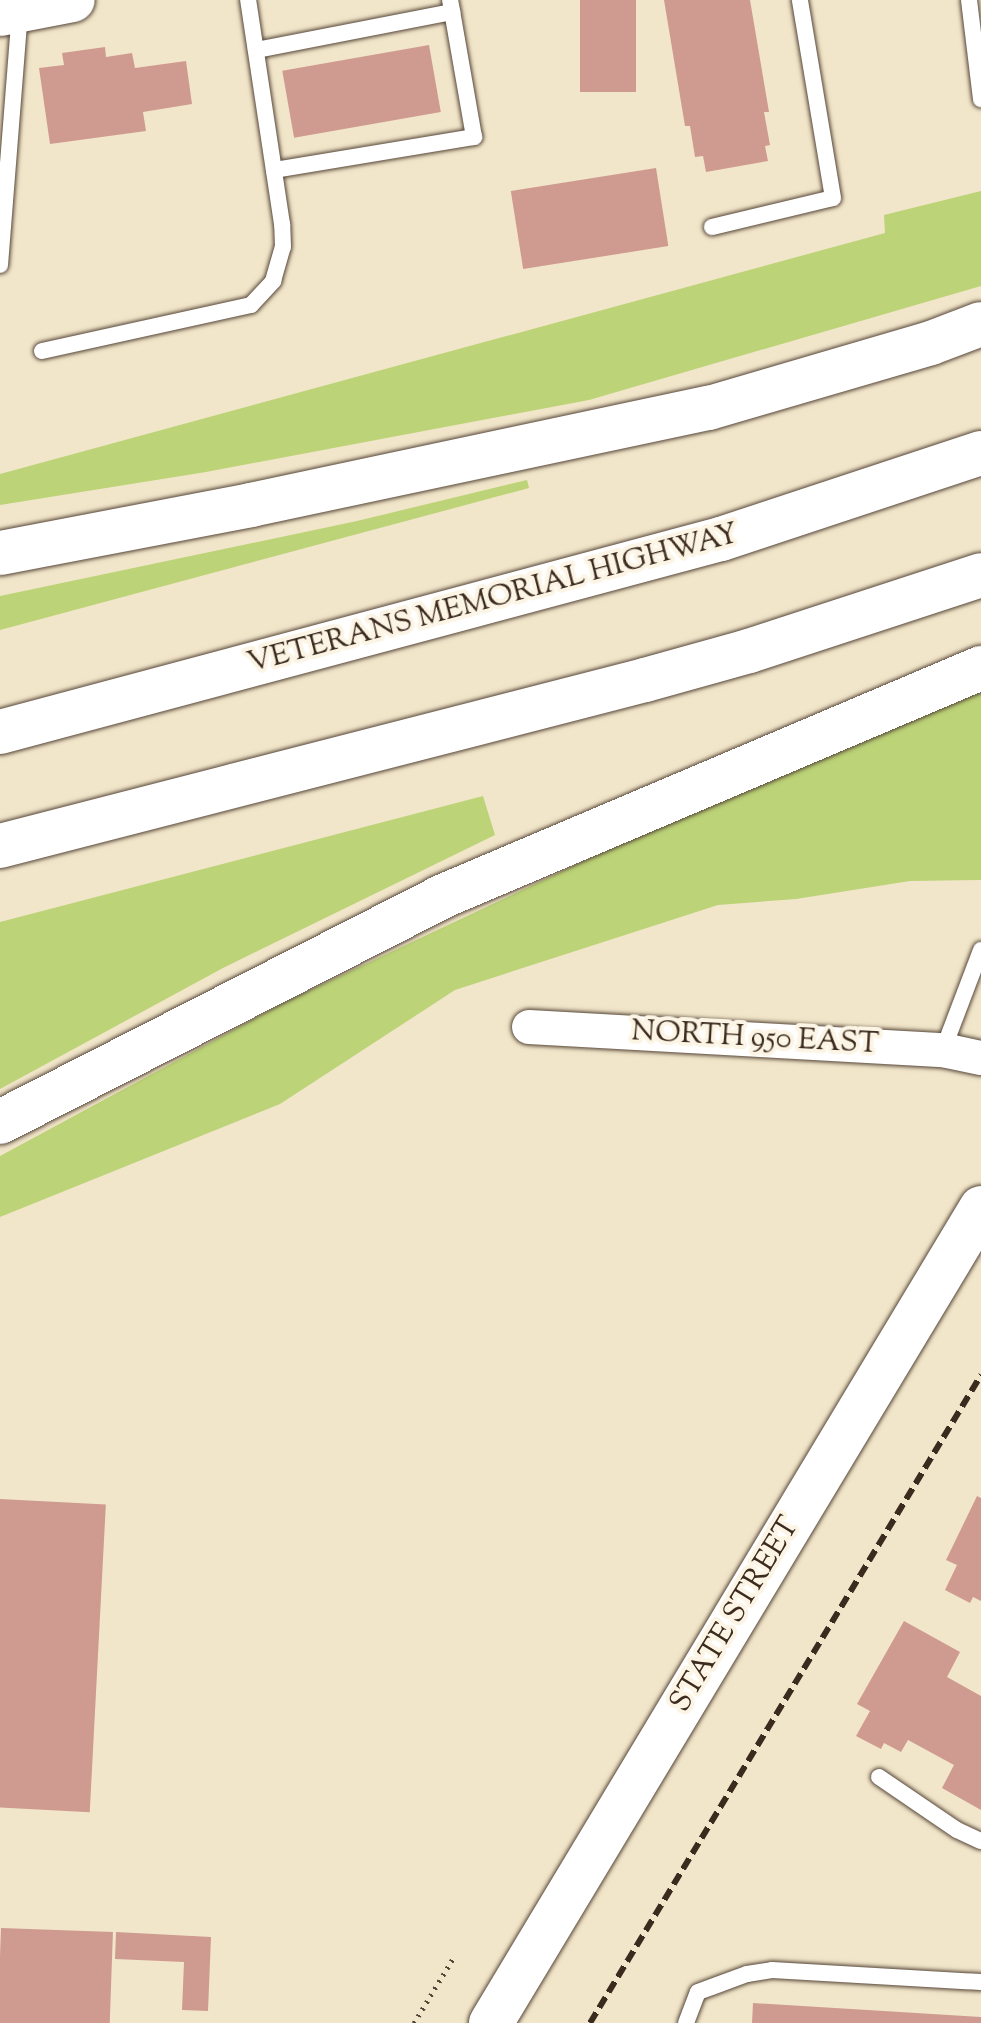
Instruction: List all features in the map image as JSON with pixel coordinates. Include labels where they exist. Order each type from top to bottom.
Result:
[{"type":"main road","points":[[10,12],[73,0]]},
{"type":"main road","points":[[0,553],[251,505],[709,408],[931,343],[981,324]]},
{"type":"main road","name":"VETERANS MEMORIAL HIGHWAY","points":[[0,732],[721,539],[981,453]]},
{"type":"main road","points":[[0,846],[645,680],[749,651],[981,575]]},
{"type":"main road","points":[[0,1122],[441,897],[981,668]]},
{"type":"main road","name":"STATE STREET","points":[[491,2023],[981,1208]]},
{"type":"street","name":"NORTH 950 EAST","points":[[529,1027],[943,1050],[981,1058]]},
{"type":"lane","points":[[42,351],[251,305],[273,281],[283,247],[248,0]]},
{"type":"lane","points":[[712,227],[833,198],[800,0]]},
{"type":"lane","points":[[969,0],[981,99]]},
{"type":"lane","points":[[256,50],[451,6],[474,137],[274,170]]},
{"type":"lane","points":[[0,265],[10,12]]},
{"type":"lane","points":[[943,1050],[981,950]]},
{"type":"lane","points":[[879,1777],[957,1830],[981,1841]]},
{"type":"lane","points":[[686,2023],[698,1992],[747,1974],[772,1970],[981,1982]]},
{"type":"path","points":[[414,2023],[454,1957]]},
{"type":"green space","points":[[981,191],[981,286],[589,400],[206,472],[0,505],[0,474],[885,233],[884,215]]},
{"type":"green space","points":[[527,480],[529,488],[0,630],[0,596],[357,521]]},
{"type":"green space","points":[[981,680],[981,880],[910,881],[796,899],[718,905],[455,990],[280,1104],[0,1217],[0,1156],[287,1001],[707,803]]},
{"type":"green space","points":[[483,796],[495,835],[223,968],[0,1089],[0,922]]},
{"type":"building","points":[[580,0],[636,0],[636,92],[580,92]]},
{"type":"building","points":[[664,0],[750,0],[769,112],[764,112],[770,145],[765,146],[768,161],[706,172],[703,156],[695,157],[690,126],[685,126]]},
{"type":"building","points":[[429,45],[441,112],[294,138],[282,71]]},
{"type":"building","points":[[105,47],[106,57],[132,53],[135,68],[186,61],[192,104],[143,112],[146,131],[50,144],[39,68],[64,65],[62,53]]},
{"type":"building","points":[[656,168],[668,246],[523,269],[511,191]]},
{"type":"building","points":[[977,1496],[981,1498],[981,1601],[973,1597],[970,1603],[945,1590],[957,1565],[946,1560]]},
{"type":"building","points":[[0,1499],[106,1505],[90,1812],[0,1807]]},
{"type":"building","points":[[904,1621],[960,1652],[947,1677],[981,1696],[981,1810],[942,1788],[954,1765],[908,1740],[901,1752],[884,1743],[881,1749],[856,1736],[870,1711],[857,1704]]},
{"type":"building","points":[[1,1928],[113,1932],[110,2023],[0,2023]]},
{"type":"building","points":[[116,1932],[211,1937],[208,2011],[182,2010],[184,1962],[115,1959]]},
{"type":"building","points":[[753,2003],[981,2017],[981,2023],[752,2023]]},
{"type":"railway","points":[[590,2023],[981,1375]]}]
